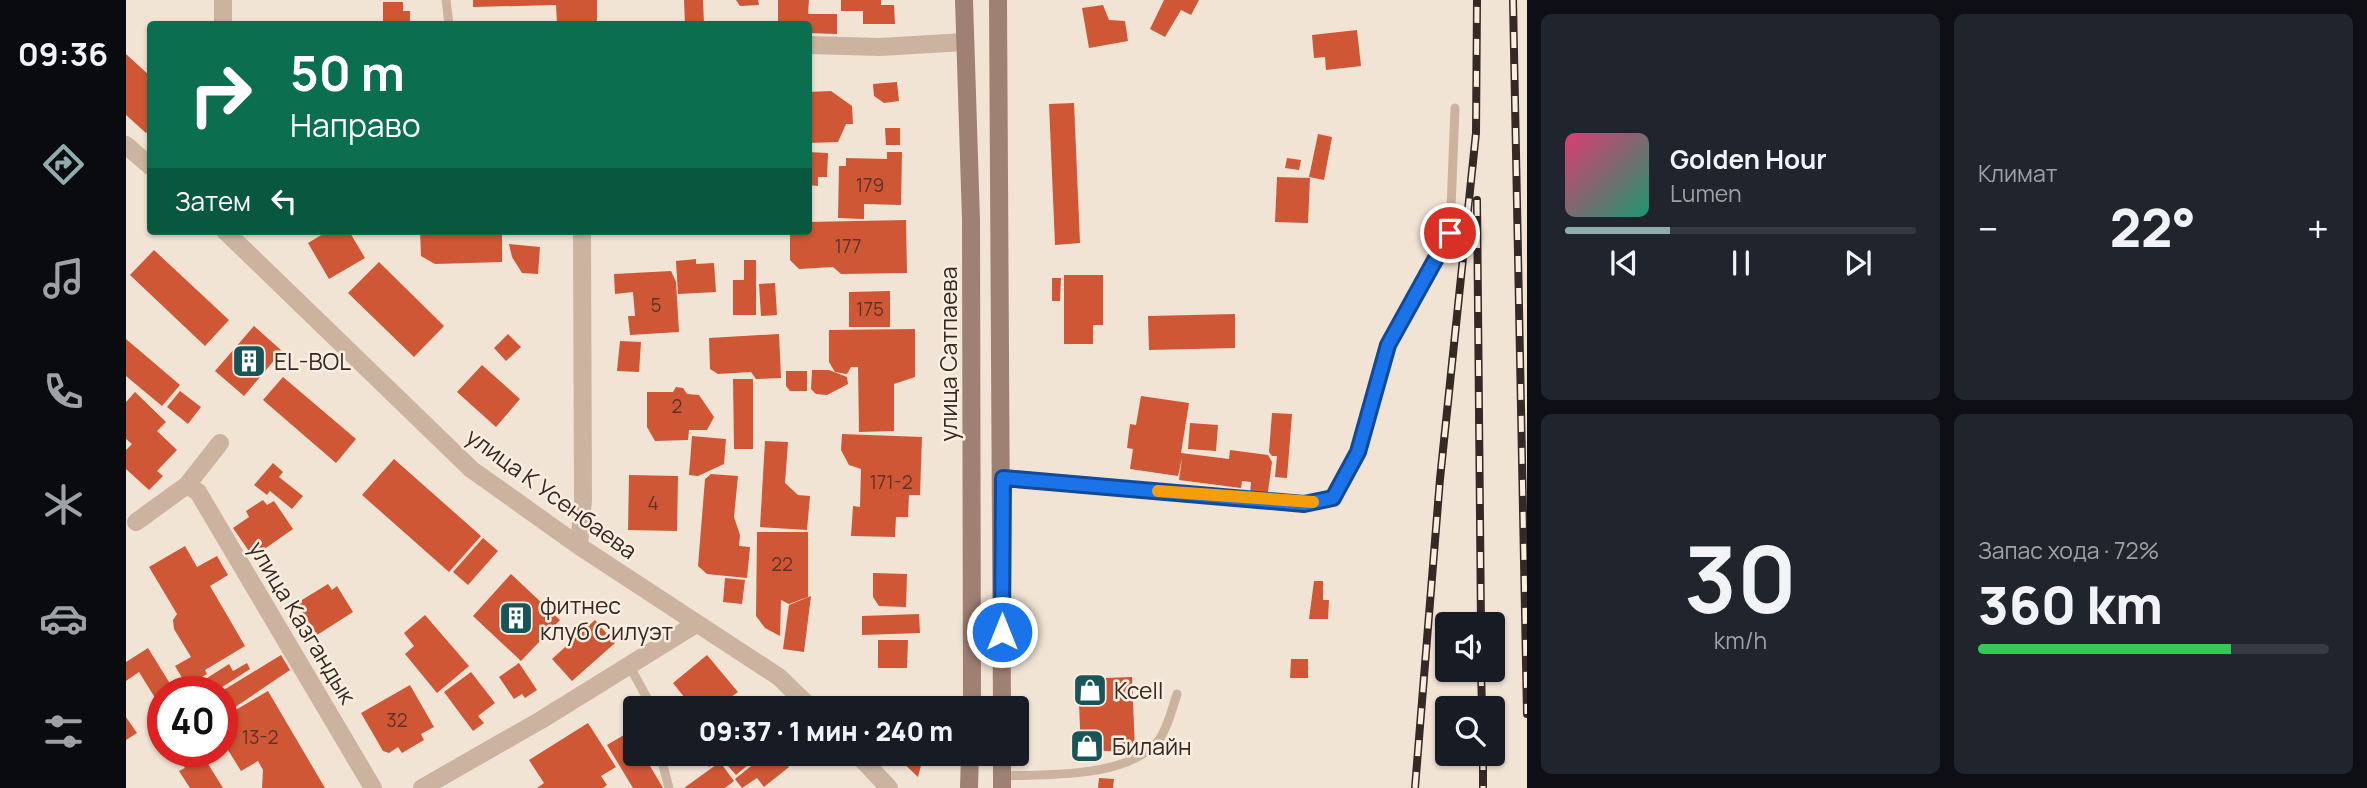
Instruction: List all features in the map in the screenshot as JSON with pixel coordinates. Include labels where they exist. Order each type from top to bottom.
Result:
[{"type":"street","points":[[223,0],[223,21]]},
{"type":"street","name":"улица Сатпаева","points":[[964,0],[971,220],[972,696]]},
{"type":"street","points":[[998,0],[1003,478],[1002,696]]},
{"type":"street","points":[[812,46],[880,47],[964,42]]},
{"type":"street","points":[[126,145],[147,163]]},
{"type":"street","name":"улица К Усенбаева","points":[[232,235],[471,470],[695,624],[779,677],[799,696]]},
{"type":"street","points":[[579,546],[583,486],[582,235]]},
{"type":"street","points":[[136,522],[187,485],[220,443]]},
{"type":"street","name":"улица Казгандык","points":[[187,485],[198,492],[373,788]]},
{"type":"street","points":[[422,788],[695,624]]},
{"type":"street","points":[[868,766],[889,788]]},
{"type":"street","points":[[969,788],[970,766]]},
{"type":"lane","points":[[446,0],[449,21]]},
{"type":"lane","points":[[1003,478],[1304,504],[1333,498],[1358,452],[1388,345],[1450,233],[1455,108]]},
{"type":"lane","points":[[629,665],[646,696]]},
{"type":"lane","points":[[1002,782],[1110,768],[1140,755],[1158,740],[1171,716],[1177,694]]},
{"type":"lane","points":[[663,766],[668,788]]},
{"type":"building","points":[[473,0],[597,0],[597,21],[557,21],[556,5],[473,7]]},
{"type":"building","points":[[684,0],[703,0],[704,21],[685,21]]},
{"type":"building","points":[[736,0],[758,0],[759,5],[740,6]]},
{"type":"building","points":[[778,0],[809,0],[808,14],[837,14],[837,34],[812,33],[812,21],[778,21]]},
{"type":"building","points":[[841,0],[881,0],[881,5],[894,5],[895,24],[863,24],[863,11],[841,11]]},
{"type":"building","points":[[1164,0],[1199,0],[1191,15],[1181,10],[1165,37],[1150,29]]},
{"type":"building","points":[[383,2],[403,2],[403,11],[410,11],[410,21],[383,21]]},
{"type":"building","points":[[1103,5],[1109,20],[1125,21],[1128,41],[1089,48],[1082,8]]},
{"type":"building","points":[[1357,30],[1361,66],[1326,70],[1325,57],[1314,58],[1312,35]]},
{"type":"building","points":[[126,54],[147,73],[147,132],[126,115]]},
{"type":"building","points":[[897,82],[899,101],[884,103],[874,96],[873,84]]},
{"type":"building","points":[[831,91],[852,106],[853,124],[846,124],[838,142],[812,143],[812,92]]},
{"type":"building","points":[[1074,103],[1080,243],[1055,245],[1049,104]]},
{"type":"building","points":[[885,128],[900,128],[900,145],[886,145]]},
{"type":"building","points":[[1318,134],[1332,137],[1324,180],[1309,177]]},
{"type":"building","points":[[812,152],[828,153],[827,177],[818,177],[818,186],[812,185]]},
{"type":"building","points":[[887,152],[902,152],[901,205],[864,204],[864,219],[838,218],[839,166],[846,166],[846,158],[887,159]]},
{"type":"building","points":[[1287,158],[1301,160],[1299,170],[1285,168]]},
{"type":"building","points":[[1277,177],[1310,178],[1308,223],[1275,222]]},
{"type":"building","points":[[906,220],[907,273],[841,274],[833,267],[799,269],[790,260],[790,235],[812,235],[812,222]]},
{"type":"building","points":[[321,235],[351,235],[365,258],[329,279],[308,243]]},
{"type":"building","points":[[420,235],[502,235],[502,262],[435,264],[421,256]]},
{"type":"building","points":[[509,244],[540,247],[538,274],[522,273],[512,257]]},
{"type":"building","points":[[154,250],[229,320],[205,346],[130,275]]},
{"type":"building","points":[[696,259],[696,264],[714,263],[716,292],[678,294],[676,261]]},
{"type":"building","points":[[744,260],[756,260],[756,315],[733,315],[733,280],[744,280]]},
{"type":"building","points":[[379,262],[444,326],[414,357],[348,293]]},
{"type":"building","points":[[671,271],[676,282],[679,332],[630,335],[628,316],[635,316],[633,292],[615,294],[614,274]]},
{"type":"building","points":[[1064,275],[1103,275],[1103,325],[1093,325],[1093,344],[1064,344]]},
{"type":"building","points":[[1052,278],[1061,278],[1060,301],[1052,301]]},
{"type":"building","points":[[775,283],[777,315],[761,316],[759,284]]},
{"type":"building","points":[[890,291],[890,327],[849,327],[849,292]]},
{"type":"building","points":[[1235,314],[1235,348],[1149,350],[1148,316]]},
{"type":"building","name":"EL-BOL","points":[[254,326],[282,351],[244,396],[215,371]]},
{"type":"building","points":[[915,329],[915,377],[894,384],[894,431],[859,432],[858,367],[851,367],[847,374],[835,372],[829,362],[829,330]]},
{"type":"building","points":[[508,334],[521,347],[506,361],[494,348]]},
{"type":"building","points":[[779,334],[781,378],[756,379],[751,372],[718,374],[710,369],[709,338]]},
{"type":"building","points":[[126,339],[180,385],[162,406],[126,376]]},
{"type":"building","points":[[620,341],[641,342],[639,372],[617,371]]},
{"type":"building","points":[[482,365],[520,399],[496,427],[457,392]]},
{"type":"building","points":[[812,370],[829,370],[847,377],[848,384],[827,395],[816,394],[811,389]]},
{"type":"building","points":[[786,371],[807,371],[807,391],[790,391],[786,386]]},
{"type":"building","points":[[283,377],[356,439],[336,463],[263,400]]},
{"type":"building","points":[[733,379],[753,379],[753,449],[734,449]]},
{"type":"building","points":[[676,387],[683,388],[687,394],[699,395],[714,417],[707,430],[689,430],[688,440],[655,441],[647,427],[647,392],[673,392]]},
{"type":"building","points":[[180,391],[201,407],[188,424],[167,407]]},
{"type":"building","points":[[135,392],[166,422],[157,431],[177,450],[157,471],[163,476],[149,490],[126,469],[126,450],[132,444],[126,439],[126,402]]},
{"type":"building","points":[[1141,396],[1189,403],[1181,453],[1229,459],[1230,450],[1268,455],[1272,462],[1267,499],[1250,497],[1251,482],[1242,481],[1241,488],[1179,480],[1182,458],[1178,476],[1130,469],[1133,449],[1127,448],[1130,424],[1136,425]]},
{"type":"building","points":[[1272,413],[1292,414],[1287,478],[1275,477],[1277,456],[1272,456],[1269,452]]},
{"type":"building","points":[[1190,423],[1218,425],[1216,451],[1188,449]]},
{"type":"building","points":[[842,434],[922,437],[920,495],[909,495],[908,517],[896,517],[895,537],[851,536],[853,506],[860,507],[861,469],[849,465],[841,450]]},
{"type":"building","points":[[692,436],[726,439],[724,464],[698,476],[689,475]]},
{"type":"building","points":[[765,441],[788,442],[785,483],[798,495],[810,496],[807,530],[760,527]]},
{"type":"building","points":[[394,459],[481,536],[449,572],[362,495]]},
{"type":"building","points":[[273,463],[283,472],[279,477],[303,496],[292,509],[270,491],[267,495],[254,485]]},
{"type":"building","points":[[711,474],[738,476],[734,517],[740,535],[739,546],[750,547],[747,578],[707,574],[698,566],[705,479]]},
{"type":"building","points":[[629,475],[678,476],[677,531],[628,530]]},
{"type":"building","points":[[263,500],[267,505],[274,501],[293,529],[253,557],[233,528],[249,517],[246,511]]},
{"type":"building","points":[[757,532],[808,532],[808,597],[789,604],[781,600],[780,636],[765,628],[756,616]]},
{"type":"building","points":[[483,538],[498,551],[468,585],[453,572]]},
{"type":"building","points":[[185,546],[197,567],[217,556],[228,575],[210,586],[245,646],[205,670],[207,674],[204,676],[181,676],[175,666],[191,657],[174,629],[173,620],[177,614],[149,567]]},
{"type":"building","points":[[873,573],[907,574],[906,607],[879,606],[873,597]]},
{"type":"building","name":"фитнес клуб Силуэт","points":[[511,574],[560,620],[521,661],[473,616]]},
{"type":"building","points":[[725,578],[745,580],[742,604],[723,602]]},
{"type":"building","points":[[1314,581],[1323,581],[1323,600],[1329,600],[1328,619],[1309,619]]},
{"type":"building","points":[[328,584],[332,590],[337,586],[353,612],[317,635],[297,603]]},
{"type":"building","points":[[811,596],[804,652],[783,649],[789,605]]},
{"type":"building","points":[[919,614],[920,633],[862,635],[862,616]]},
{"type":"building","points":[[425,615],[469,666],[437,693],[405,654],[414,646],[404,633]]},
{"type":"building","points":[[595,620],[615,643],[572,681],[552,659]]},
{"type":"building","points":[[878,640],[908,640],[907,668],[878,668]]},
{"type":"building","points":[[148,648],[165,676],[147,676],[147,685],[139,672],[126,681],[126,662]]},
{"type":"building","points":[[281,655],[290,670],[238,705],[238,681]]},
{"type":"building","points":[[707,655],[738,692],[732,696],[683,696],[673,683]]},
{"type":"building","points":[[1291,659],[1308,659],[1308,678],[1290,678]]},
{"type":"building","points":[[247,663],[250,669],[238,677],[210,676],[229,664],[233,671]]},
{"type":"building","points":[[519,663],[537,690],[525,698],[522,694],[514,699],[499,677]]},
{"type":"building","points":[[471,672],[495,703],[478,716],[484,723],[473,731],[444,692]]},
{"type":"building","points":[[1132,677],[1135,750],[1081,752],[1078,679]]},
{"type":"building","points":[[410,685],[434,727],[421,734],[424,740],[402,753],[398,747],[389,753],[383,751],[361,713]]},
{"type":"building","points":[[268,691],[325,788],[262,788],[263,770],[258,761],[241,771],[238,766],[238,709]]},
{"type":"building","points":[[126,717],[137,733],[126,740]]},
{"type":"building","points":[[588,723],[616,767],[601,776],[607,785],[603,788],[537,788],[544,783],[529,760]]},
{"type":"building","points":[[623,736],[623,766],[650,766],[663,788],[633,788],[607,745]]},
{"type":"building","points":[[714,766],[723,766],[734,781],[725,788],[684,788]]},
{"type":"building","points":[[728,766],[747,766],[736,775]]},
{"type":"building","points":[[751,766],[789,767],[764,787],[757,778],[742,788],[735,779]]},
{"type":"building","points":[[907,766],[921,766],[918,777]]},
{"type":"building","points":[[210,767],[223,788],[190,788],[179,771],[185,768]]},
{"type":"building","points":[[1099,778],[1114,779],[1113,788],[1098,788]]},
{"type":"railway","points":[[1415,788],[1440,479],[1476,133],[1477,0]]},
{"type":"railway","points":[[1513,0],[1527,714]]},
{"type":"railway","points":[[1477,200],[1481,612]]},
{"type":"railway","points":[[1481,682],[1482,696]]},
{"type":"railway","points":[[1483,766],[1483,788]]},
{"type":"slow traffic","points":[[1158,491],[1304,504],[1313,502]]},
{"type":"place","name":"EL-BOL","points":[[249,361]]},
{"type":"place","name":"фитнес клуб Силуэт","points":[[516,618]]},
{"type":"place","name":"Kcell","points":[[1090,690]]},
{"type":"place","name":"Билайн","points":[[1087,746]]},
{"type":"route","points":[[1002,632],[1003,478],[1304,504],[1333,498],[1358,452],[1388,345],[1450,233]]}]
